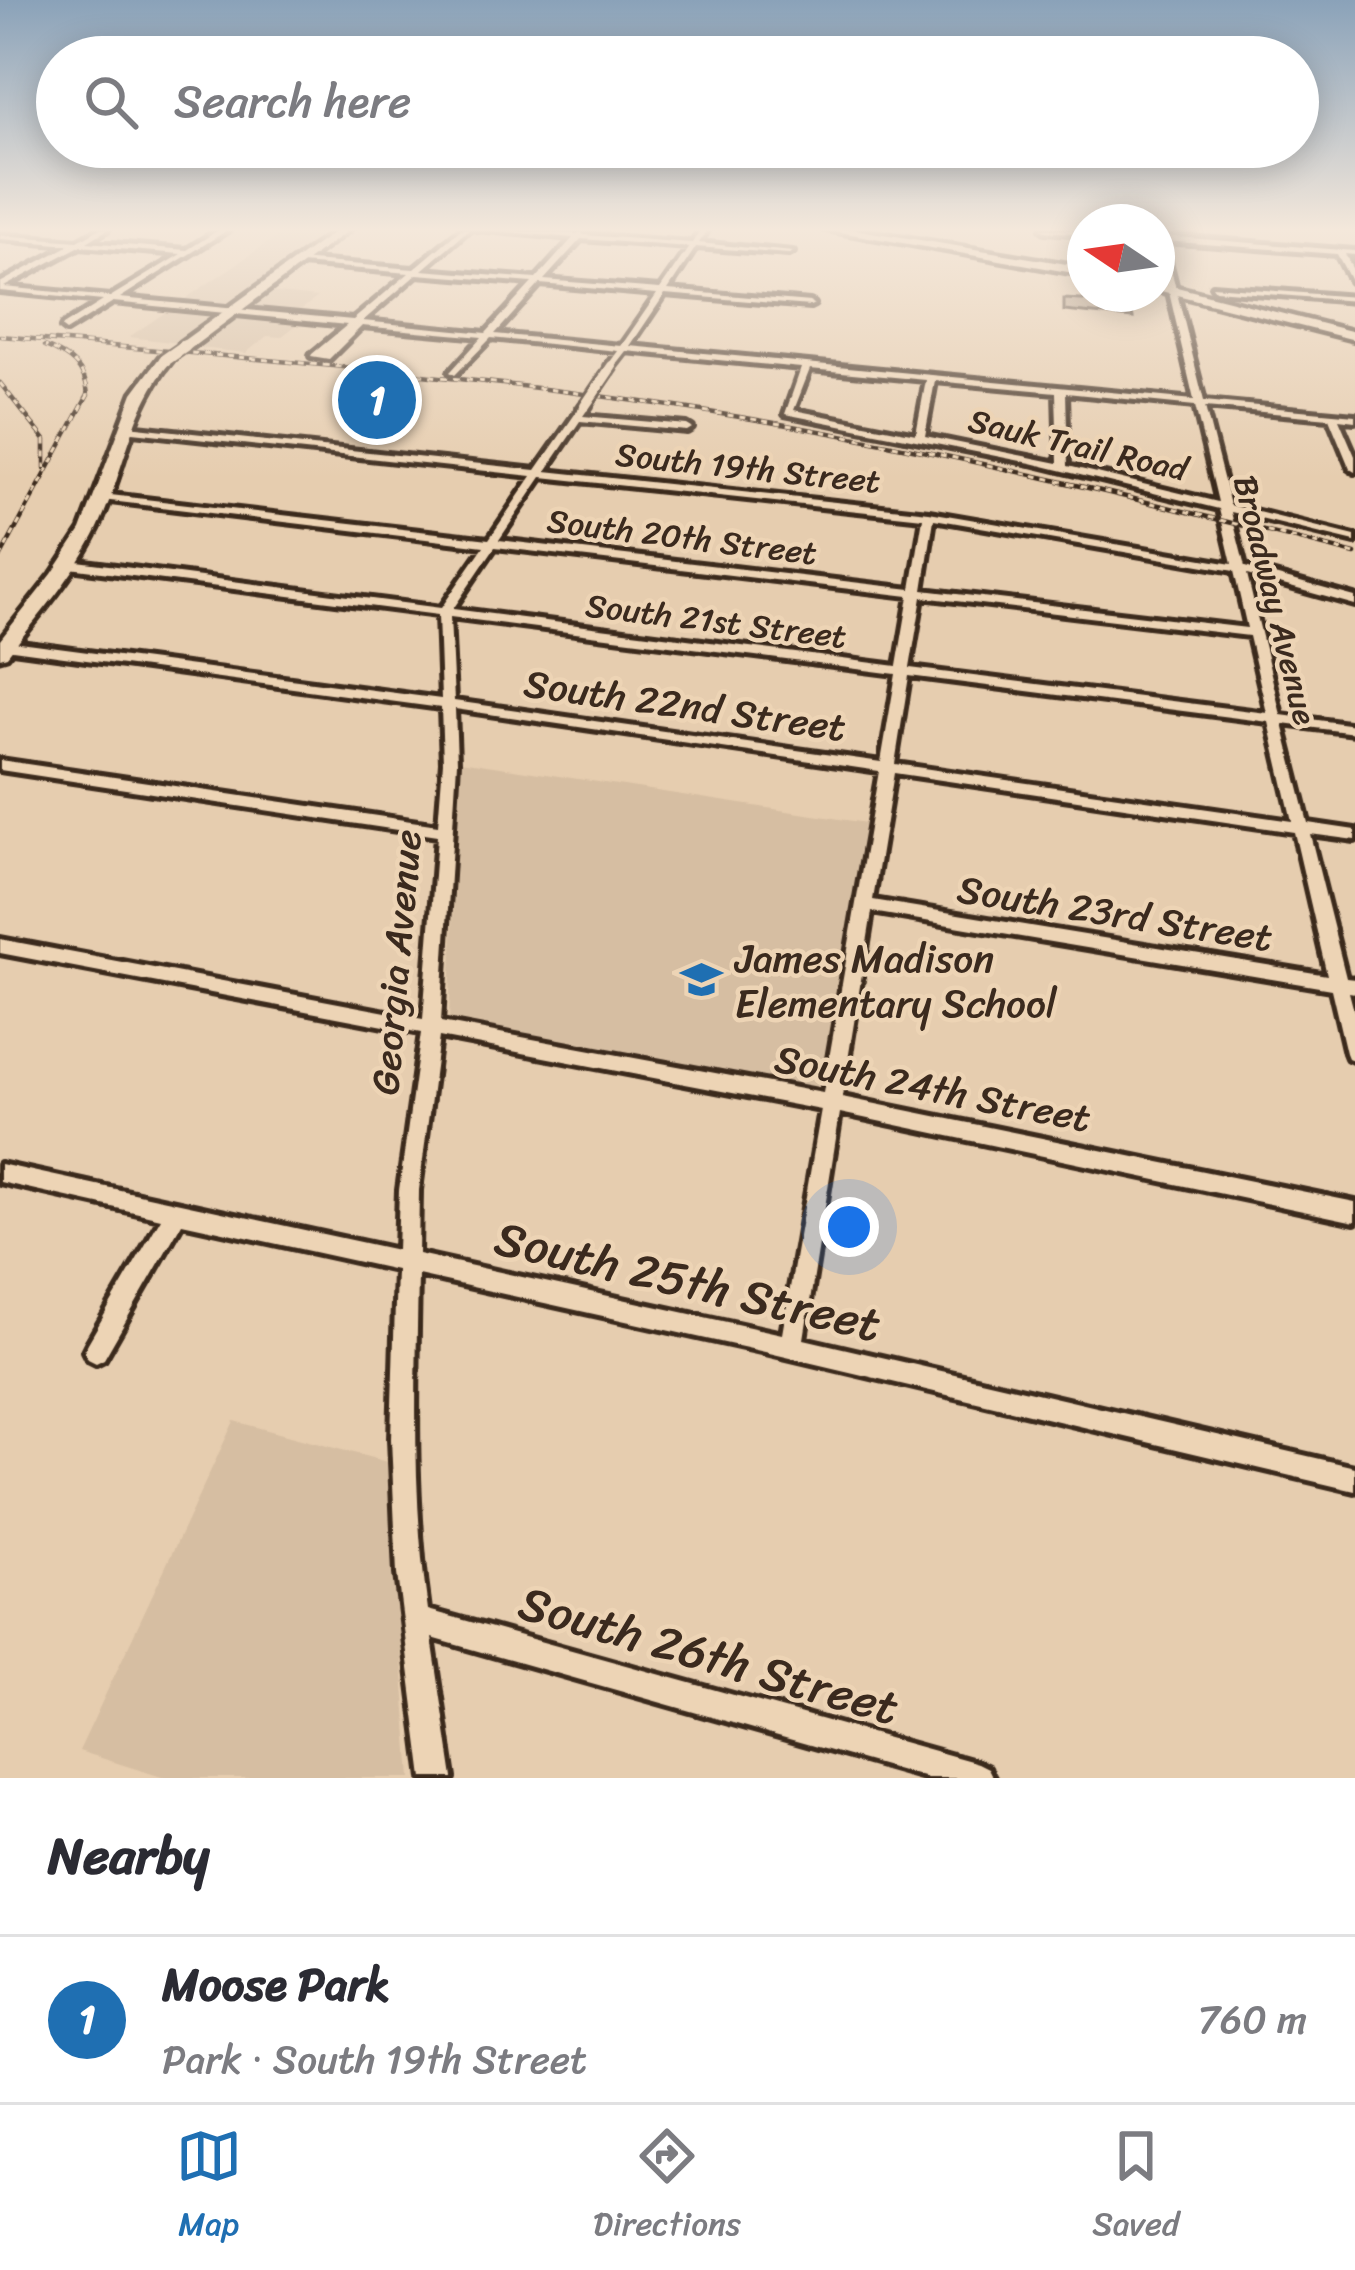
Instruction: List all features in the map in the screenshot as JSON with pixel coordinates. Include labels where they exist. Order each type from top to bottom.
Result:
[{"type":"main road","points":[[3,649],[70,564],[102,497],[147,380],[165,360],[231,312]]},
{"type":"main road","points":[[1270,312],[1355,334]]},
{"type":"main road","points":[[1278,312],[1355,334]]},
{"type":"street","points":[[66,328],[93,312]]},
{"type":"street","points":[[255,312],[1355,418]]},
{"type":"street","points":[[359,322],[326,357],[315,356],[371,312]]},
{"type":"street","points":[[455,372],[510,312]]},
{"type":"street","points":[[444,613],[649,312]]},
{"type":"street","name":"Broadway Avenue","points":[[1173,312],[1200,403],[1302,828],[1347,985],[1355,1053]]},
{"type":"street","name":"Sauk Trail Road","points":[[807,365],[788,412],[1063,468],[1355,539]]},
{"type":"street","points":[[920,438],[931,377]]},
{"type":"street","points":[[1060,390],[1063,468]]},
{"type":"street","points":[[581,412],[687,428]]},
{"type":"street","points":[[1333,416],[1355,469]]},
{"type":"street","name":"South 19th Street","points":[[128,429],[929,515],[1239,569],[1355,601]]},
{"type":"street","name":"South 20th Street","points":[[102,497],[1255,633]]},
{"type":"street","points":[[791,1347],[929,515]]},
{"type":"street","name":"South 21st Street","points":[[70,564],[1355,730]]},
{"type":"street","name":"Georgia Avenue","points":[[438,1778],[416,1620],[403,1439],[405,1261],[431,1025],[450,704],[444,613]]},
{"type":"street","name":"South 22nd Street","points":[[3,649],[450,704],[1355,835]]},
{"type":"street","points":[[0,765],[443,831]]},
{"type":"street","name":"South 23rd Street","points":[[864,905],[1347,985]]},
{"type":"street","name":"South 24th Street","points":[[0,946],[831,1103],[1355,1212]]},
{"type":"street","name":"South 25th Street","points":[[0,1173],[791,1347],[1355,1479]]},
{"type":"street","points":[[96,1351],[177,1211]]},
{"type":"street","name":"South 26th Street","points":[[416,1620],[978,1778]]},
{"type":"shaded area","points":[[166,312],[222,312],[179,343],[129,337]]},
{"type":"shaded area","points":[[240,312],[298,312],[291,317],[303,320],[281,337],[267,336],[246,353],[192,347]]},
{"type":"shaded area","points":[[460,761],[866,823],[819,1085],[808,1087],[449,1018]]},
{"type":"shaded area","points":[[234,1421],[387,1462],[411,1778],[165,1778],[79,1751]]},
{"type":"building","points":[[1074,312],[1132,312],[1133,318]]},
{"type":"railway","points":[[0,336],[448,378],[715,413],[957,458],[1355,554]]},
{"type":"railway","points":[[0,558],[88,395],[75,364],[45,346]]},
{"type":"railway","points":[[0,383],[45,440],[45,468]]},
{"type":"place","name":"Moose Park","points":[[377,400]]},
{"type":"place","name":"James Madison Elementary School","points":[[701,980]]}]
